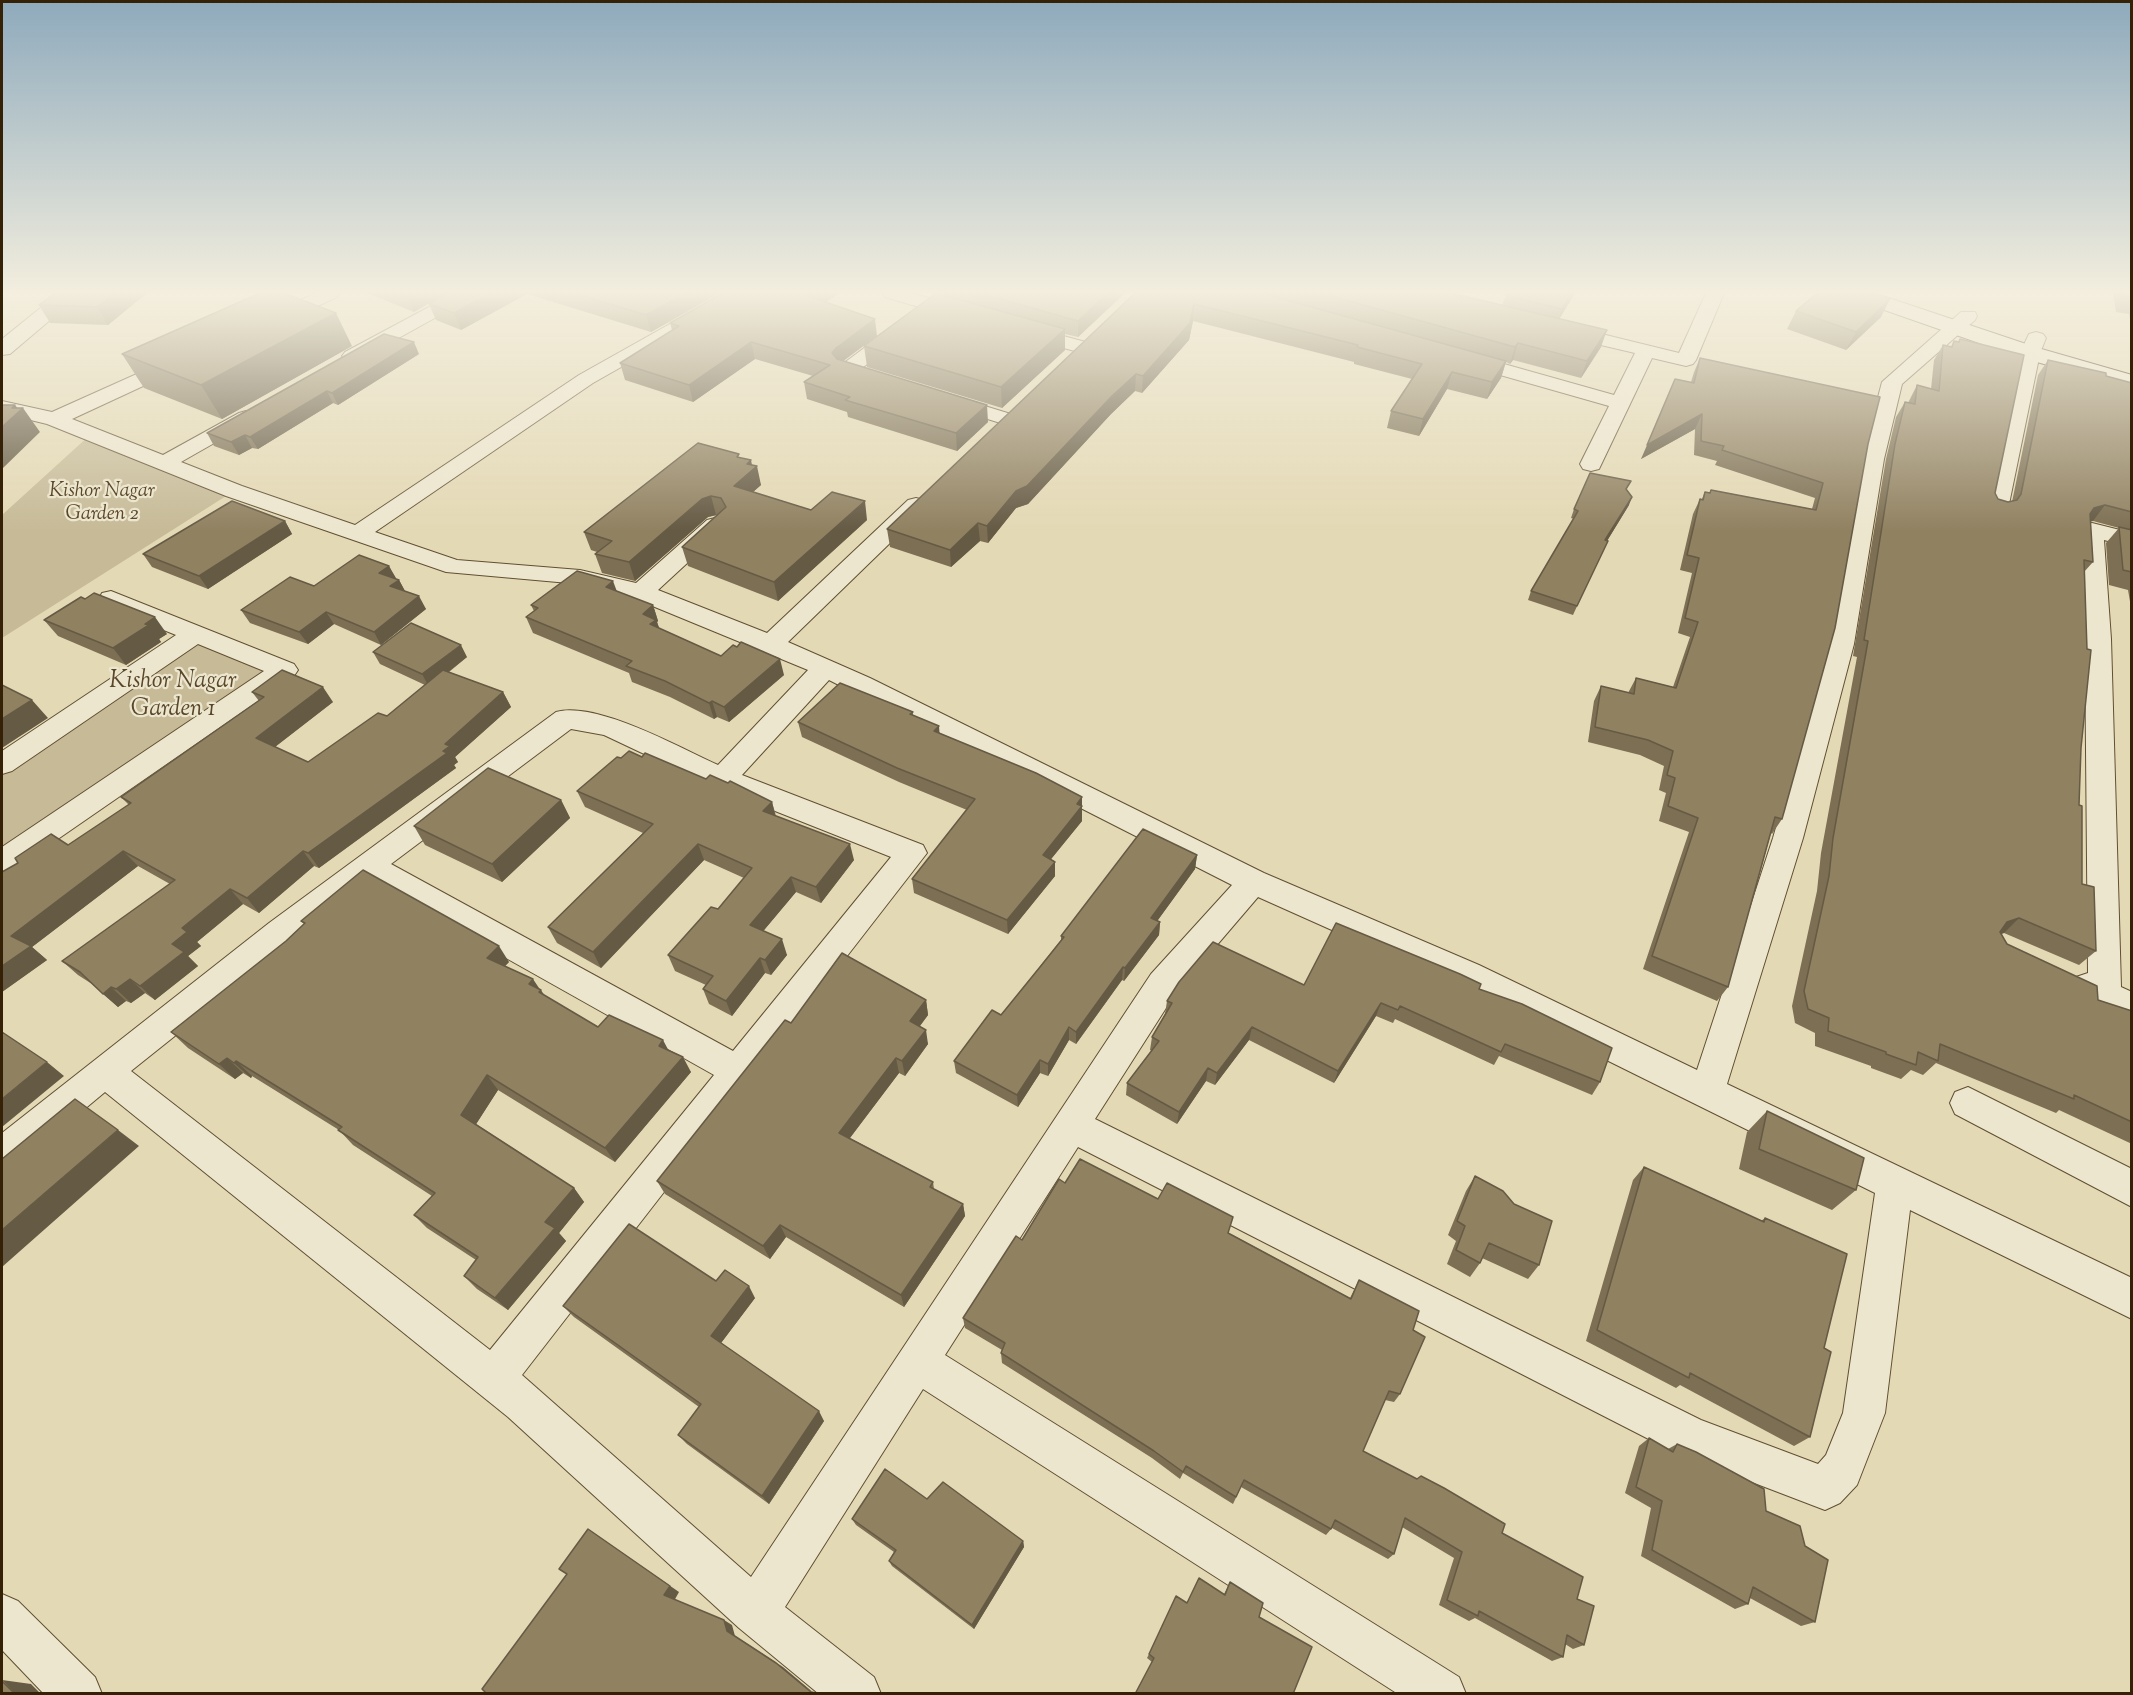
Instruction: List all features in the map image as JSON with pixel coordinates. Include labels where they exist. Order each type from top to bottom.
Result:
[{"type":"main road","points":[[2105,372],[2132,382]]},
{"type":"street","points":[[54,419],[158,372]]},
{"type":"street","points":[[357,534],[598,372]]},
{"type":"street","points":[[854,372],[892,384]]},
{"type":"street","points":[[1511,372],[1622,403]]},
{"type":"street","points":[[1591,464],[1636,372]]},
{"type":"street","points":[[1707,1092],[1788,838],[1841,644],[1873,459],[1892,382],[1904,372]]},
{"type":"street","points":[[1997,509],[2027,372]]},
{"type":"street","points":[[927,394],[1007,419]]},
{"type":"street","points":[[990,435],[1024,403]]},
{"type":"street","points":[[2,407],[54,419],[234,491],[454,567],[580,577],[641,592],[771,644],[861,684],[1253,882],[1467,975],[2132,1299]]},
{"type":"street","points":[[164,463],[257,410]]},
{"type":"street","points":[[771,644],[931,491]]},
{"type":"street","points":[[641,592],[717,524]]},
{"type":"street","points":[[2064,976],[2118,1001],[2092,530],[2132,540]]},
{"type":"street","points":[[2,862],[285,670],[111,599]]},
{"type":"street","points":[[2,764],[196,634]]},
{"type":"street","points":[[722,779],[825,668]]},
{"type":"street","points":[[2,1155],[105,1071],[476,783],[566,718],[610,727],[722,779],[912,853],[493,1378]]},
{"type":"street","points":[[369,866],[738,1071]]},
{"type":"street","points":[[755,1612],[1163,984],[1253,882]]},
{"type":"street","points":[[105,1071],[523,1402],[755,1612],[857,1694]]},
{"type":"street","points":[[1968,1102],[2132,1190]]},
{"type":"street","points":[[1071,1125],[1691,1438],[1825,1488],[1842,1470],[1864,1413],[1895,1184]]},
{"type":"street","points":[[918,1362],[1442,1694]]},
{"type":"street","points":[[2,1617],[78,1694]]},
{"type":"green space","name":"Kishor Nagar Garden 2","points":[[91,434],[234,491],[2,638],[2,515]]},
{"type":"green space","name":"Kishor Nagar Garden 1","points":[[196,634],[285,670],[2,860],[2,764]]},
{"type":"building","points":[[168,372],[225,372],[201,385]]},
{"type":"building","points":[[316,372],[366,372],[332,393],[327,391],[250,437],[245,435],[231,442],[207,433]]},
{"type":"building","points":[[649,372],[708,372],[689,385]]},
{"type":"building","points":[[819,372],[880,372],[987,405],[956,433],[845,400],[850,397],[804,382]]},
{"type":"building","points":[[951,372],[1017,372],[1001,387]]},
{"type":"building","points":[[1052,372],[1146,372],[1143,376],[1136,374],[1112,396],[1027,486],[1016,491],[987,526],[978,523],[950,550],[887,529]]},
{"type":"building","points":[[1417,372],[1452,372],[1423,419],[1391,411]]},
{"type":"building","points":[[1452,372],[1499,372],[1492,382]]},
{"type":"building","points":[[1697,372],[1765,372],[1880,397],[1868,444],[1835,628],[1782,819],[1775,817],[1728,987],[1652,956],[1698,818],[1668,806],[1675,778],[1667,775],[1673,751],[1648,740],[1595,727],[1601,686],[1634,694],[1636,678],[1676,688],[1698,622],[1685,618],[1699,558],[1687,555],[1700,499],[1703,500],[1705,492],[1710,493],[1711,490],[1816,510],[1823,483],[1722,450],[1724,446],[1701,441],[1702,414],[1647,445],[1675,379],[1694,383]]},
{"type":"building","points":[[1941,372],[2020,372],[1995,493],[1998,499],[2008,502],[2017,500],[2021,494],[2046,372],[2102,372],[2106,373],[2106,376],[2132,383],[2132,512],[2105,505],[2094,508],[2090,514],[2093,562],[2084,560],[2087,649],[2091,650],[2081,748],[2079,805],[2082,806],[2082,884],[2094,887],[2096,951],[2019,918],[2007,922],[2000,932],[2007,944],[2097,986],[2098,1000],[2132,1011],[2132,1122],[2074,1095],[2074,1099],[1940,1044],[1938,1061],[1918,1052],[1916,1065],[1828,1031],[1829,1018],[1808,1009],[1804,991],[1829,876],[1833,838],[1868,641],[1864,640],[1895,444],[1905,402],[1915,404],[1917,385],[1939,391]]},
{"type":"building","points":[[2,405],[15,405],[12,408],[23,408],[2,427]]},
{"type":"building","points":[[698,443],[739,454],[737,457],[751,460],[747,464],[757,466],[734,486],[811,510],[832,492],[865,501],[774,582],[682,547],[726,507],[721,498],[711,496],[702,499],[629,562],[595,554],[612,541],[584,532]]},
{"type":"building","points":[[1590,473],[1631,481],[1626,489],[1632,497],[1605,540],[1608,541],[1577,606],[1531,591],[1578,511],[1574,509]]},
{"type":"building","points":[[232,501],[285,521],[199,576],[143,554]]},
{"type":"building","points":[[2119,527],[2132,530],[2132,572],[2123,570]]},
{"type":"building","points":[[359,555],[389,566],[379,573],[399,580],[390,586],[419,596],[374,632],[326,612],[299,632],[241,610],[290,577],[314,586]]},
{"type":"building","points":[[577,571],[613,581],[606,587],[653,605],[643,614],[656,620],[650,624],[721,656],[733,645],[737,647],[741,642],[780,659],[724,707],[712,701],[709,703],[665,681],[626,666],[632,661],[526,617],[538,608],[531,605]]},
{"type":"building","points":[[94,593],[155,617],[145,624],[149,625],[113,648],[44,620],[81,597],[85,599]]},
{"type":"building","points":[[411,623],[461,645],[422,674],[373,652]]},
{"type":"building","points":[[282,670],[323,687],[256,738],[308,762],[378,713],[387,716],[443,670],[503,692],[445,744],[450,746],[443,751],[447,753],[308,853],[303,851],[247,898],[230,889],[182,928],[187,932],[172,944],[184,952],[140,986],[130,979],[116,989],[111,987],[103,994],[80,972],[62,961],[175,880],[123,851],[11,936],[31,946],[2,966],[2,872],[18,863],[15,858],[51,834],[68,845],[131,803],[121,797],[264,697],[252,692]]},
{"type":"building","points":[[840,683],[913,712],[910,714],[939,726],[934,731],[1036,773],[1082,797],[1077,804],[1082,806],[1043,855],[1055,862],[1007,920],[912,879],[975,799],[897,768],[798,722]]},
{"type":"building","points":[[2,685],[32,700],[2,719]]},
{"type":"building","points":[[629,751],[642,757],[645,753],[706,779],[710,775],[728,783],[730,781],[772,802],[763,811],[850,844],[816,887],[791,877],[750,925],[782,939],[765,960],[760,958],[726,1001],[703,989],[713,976],[668,955],[711,907],[718,909],[752,868],[698,844],[593,952],[548,927],[653,824],[577,791],[617,757],[621,758]]},
{"type":"building","points":[[488,768],[561,800],[492,864],[414,826]]},
{"type":"building","points":[[1143,829],[1197,855],[1151,918],[1160,922],[1125,968],[1123,967],[1076,1032],[1069,1027],[1048,1064],[1040,1060],[1017,1095],[954,1061],[992,1010],[1001,1015],[1064,937],[1061,936]]},
{"type":"building","points":[[363,870],[499,946],[487,958],[533,979],[529,984],[541,990],[539,992],[598,1027],[609,1015],[663,1040],[659,1046],[683,1057],[605,1148],[487,1075],[461,1115],[574,1188],[545,1222],[555,1228],[495,1298],[464,1276],[478,1257],[414,1215],[435,1193],[338,1130],[342,1127],[236,1061],[234,1063],[227,1058],[219,1064],[171,1032],[286,941],[305,923],[301,921]]},
{"type":"building","points":[[1336,923],[1460,974],[1481,984],[1479,989],[1522,1004],[1612,1048],[1600,1082],[1505,1044],[1501,1052],[1400,1006],[1398,1010],[1381,1003],[1338,1071],[1252,1027],[1217,1073],[1208,1068],[1179,1112],[1127,1083],[1159,1041],[1152,1037],[1172,1003],[1167,1001],[1179,982],[1213,942],[1304,985]]},
{"type":"building","points":[[842,953],[926,1000],[910,1021],[926,1030],[902,1061],[896,1058],[839,1133],[933,1182],[930,1187],[963,1204],[901,1295],[780,1225],[763,1246],[657,1181],[785,1020],[791,1023]]},
{"type":"building","points":[[2,1032],[47,1062],[2,1099]]},
{"type":"building","points":[[75,1099],[118,1130],[2,1230],[2,1159]]},
{"type":"building","points":[[1767,1111],[1864,1158],[1856,1190],[1759,1149]]},
{"type":"building","points":[[1080,1159],[1158,1199],[1167,1183],[1233,1217],[1228,1233],[1351,1299],[1359,1280],[1419,1311],[1413,1330],[1425,1337],[1400,1394],[1389,1391],[1363,1451],[1417,1479],[1421,1476],[1444,1488],[1505,1524],[1502,1533],[1583,1577],[1577,1599],[1594,1606],[1584,1645],[1567,1635],[1563,1657],[1479,1611],[1478,1616],[1447,1600],[1462,1552],[1405,1518],[1394,1554],[1335,1520],[1331,1529],[1244,1480],[1236,1497],[1186,1466],[1183,1472],[1001,1353],[1005,1343],[963,1318],[1016,1236],[1022,1240],[1059,1179],[1065,1183]]},
{"type":"building","points":[[1644,1167],[1764,1222],[1765,1218],[1847,1254],[1824,1348],[1831,1352],[1810,1437],[1690,1373],[1689,1378],[1597,1330]]},
{"type":"building","points":[[1475,1176],[1503,1191],[1514,1204],[1552,1221],[1539,1265],[1489,1243],[1480,1263],[1456,1250],[1465,1226],[1457,1221]]},
{"type":"building","points":[[629,1224],[716,1281],[725,1270],[749,1286],[711,1336],[819,1411],[762,1496],[678,1435],[701,1404],[563,1306]]},
{"type":"building","points":[[1649,1438],[1673,1452],[1677,1444],[1696,1452],[1764,1489],[1766,1511],[1800,1526],[1805,1546],[1828,1560],[1815,1622],[1753,1587],[1748,1604],[1652,1550],[1662,1501],[1636,1487]]},
{"type":"building","points":[[885,1469],[927,1499],[943,1482],[1023,1541],[972,1625],[889,1561],[896,1550],[852,1519]]},
{"type":"building","points":[[588,1529],[670,1586],[664,1595],[724,1620],[727,1631],[776,1663],[811,1692],[822,1694],[487,1694],[482,1689],[567,1574],[559,1569]]},
{"type":"building","points":[[1199,1578],[1225,1595],[1230,1582],[1263,1603],[1259,1617],[1312,1647],[1293,1694],[1135,1694],[1154,1658],[1149,1654],[1176,1596],[1187,1603]]},
{"type":"building","points":[[2,1681],[15,1694],[2,1694]]}]
